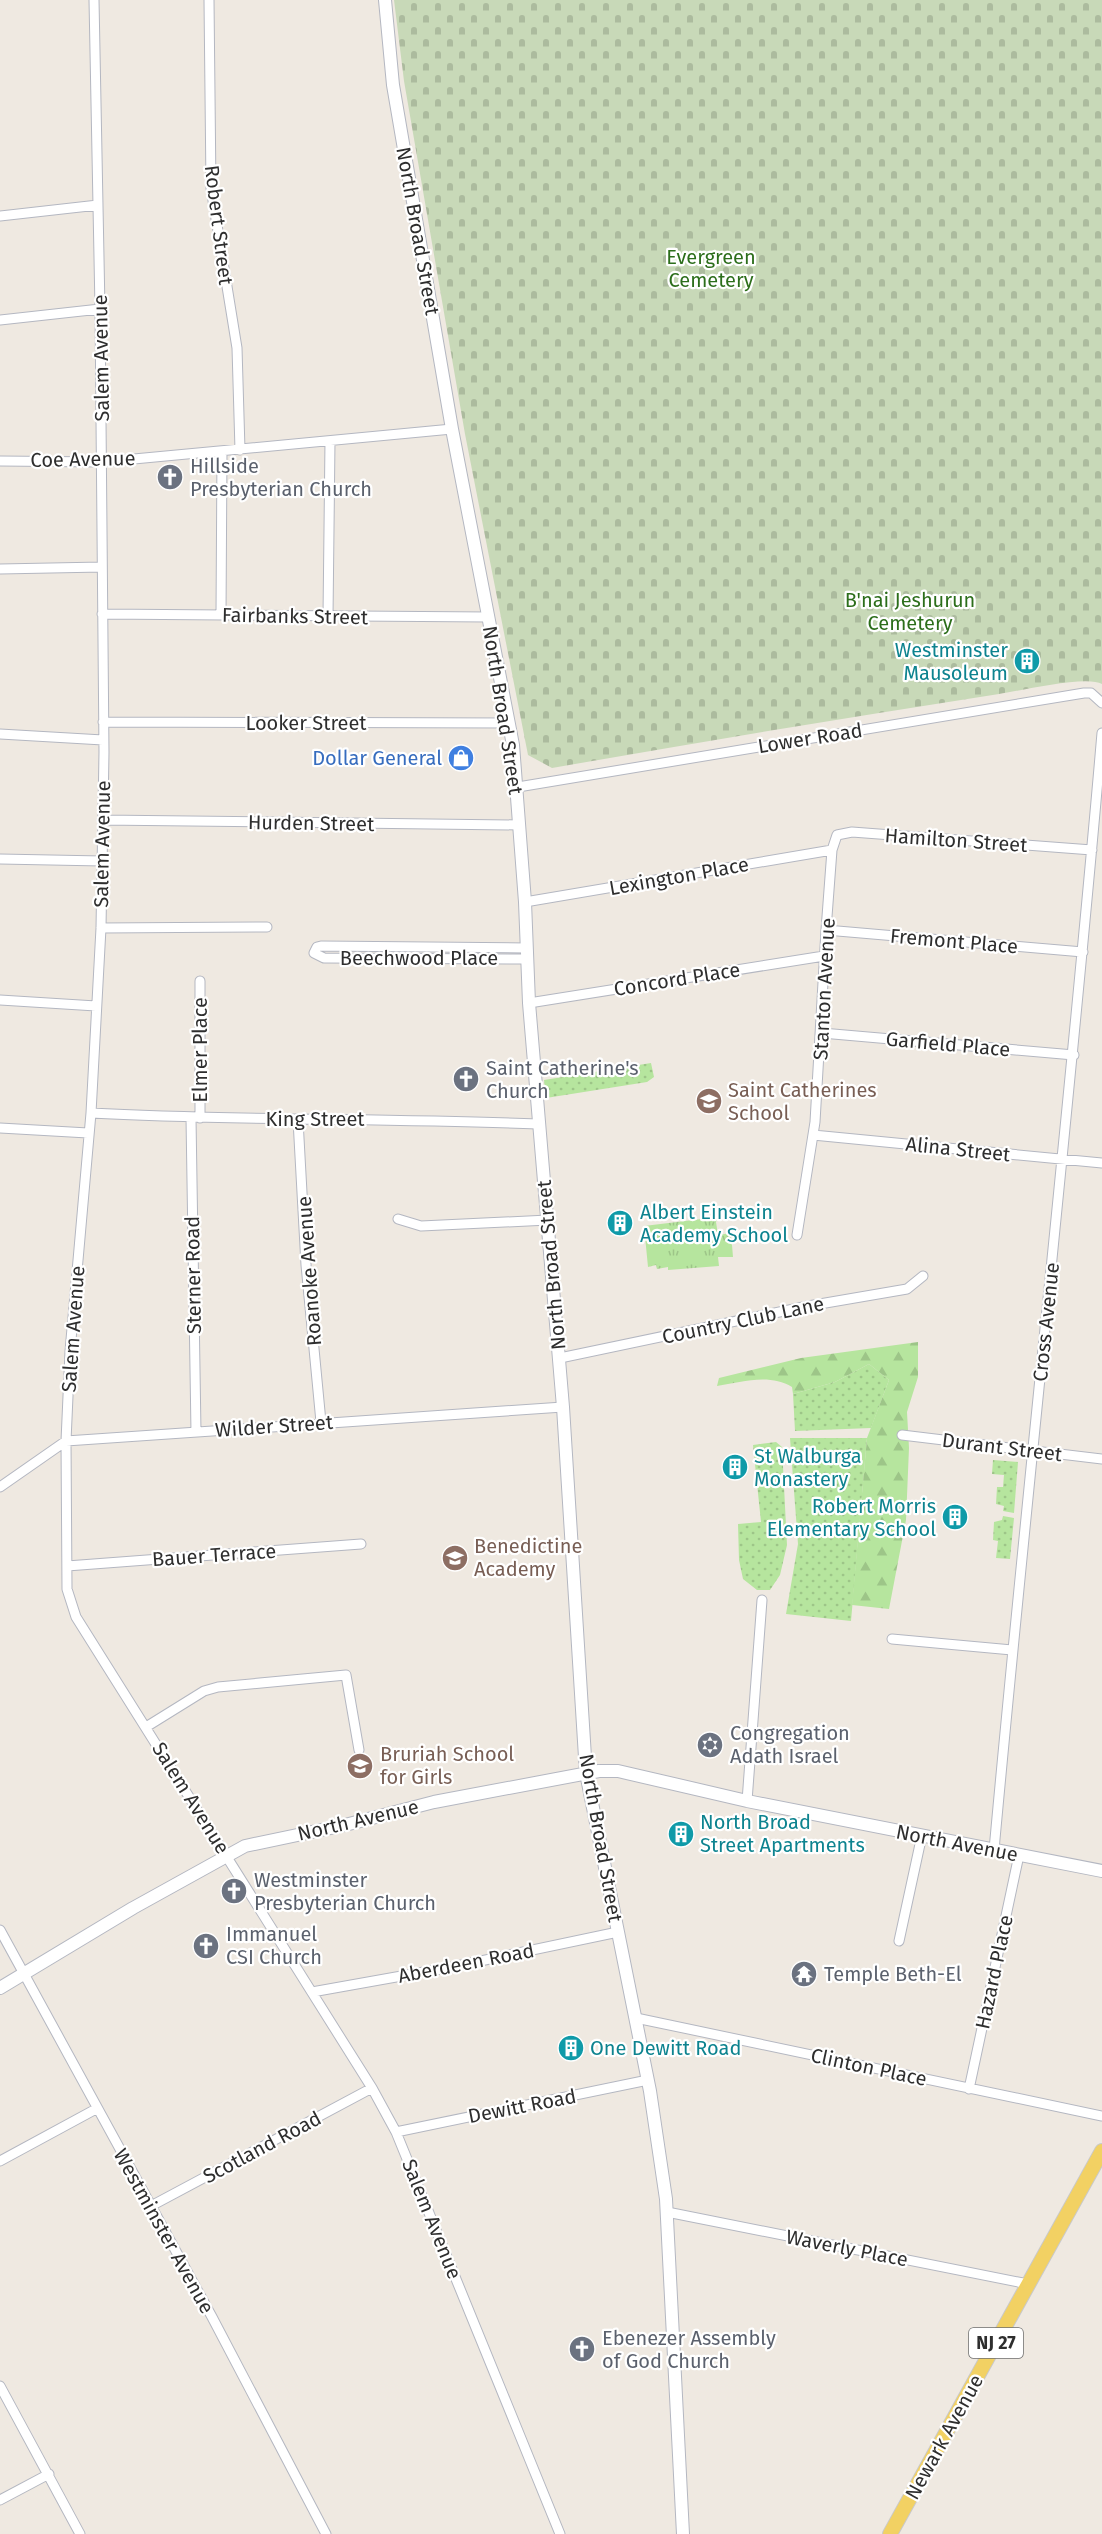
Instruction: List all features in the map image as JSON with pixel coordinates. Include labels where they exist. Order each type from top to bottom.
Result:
[{"type":"main road","name":"North Broad Street","points":[[385,0],[393,85],[452,429],[509,723],[518,787],[529,1003],[560,1358],[586,1773],[648,2080],[667,2212],[683,2534]]},
{"type":"main road","name":"North Avenue","points":[[0,1988],[245,1846],[345,1825],[434,1802],[586,1773],[618,1771],[747,1801],[1102,1871]]},
{"type":"main road","name":"Newark Avenue","points":[[890,2534],[1102,2151]]},
{"type":"street","name":"Salem Avenue","points":[[94,0],[102,462],[104,740],[101,928],[91,1113],[70,1351],[66,1441],[67,1588],[76,1617],[372,2088],[396,2132],[560,2534]]},
{"type":"street","name":"Robert Street","points":[[209,0],[211,188],[237,348],[240,450]]},
{"type":"street","points":[[0,216],[98,205]]},
{"type":"street","points":[[0,320],[100,309]]},
{"type":"street","name":"Coe Avenue","points":[[0,461],[102,462],[452,429]]},
{"type":"street","points":[[328,617],[330,441]]},
{"type":"street","points":[[221,615],[222,451]]},
{"type":"street","points":[[0,569],[102,567]]},
{"type":"street","name":"Fairbanks Street","points":[[102,614],[488,617]]},
{"type":"street","name":"Lower Road","points":[[518,787],[1084,693],[1091,693],[1102,701]]},
{"type":"street","name":"Looker Street","points":[[103,722],[509,723]]},
{"type":"street","name":"Cross Avenue","points":[[994,1850],[1012,1650],[1099,799],[1102,733]]},
{"type":"street","points":[[0,734],[104,740]]},
{"type":"street","name":"Hurden Street","points":[[102,820],[520,825]]},
{"type":"street","name":"Hamilton Street","points":[[832,850],[837,835],[852,832],[1092,850]]},
{"type":"street","name":"Lexington Place","points":[[525,902],[832,850]]},
{"type":"street","name":"Stanton Avenue","points":[[797,1235],[813,1135],[822,1033],[824,956],[832,850]]},
{"type":"street","points":[[0,859],[102,861]]},
{"type":"street","points":[[101,928],[267,927]]},
{"type":"street","name":"Fremont Place","points":[[826,930],[1083,952]]},
{"type":"street","name":"Beechwood Place","points":[[321,946],[449,948],[527,954],[449,958],[324,958],[314,953],[317,947],[321,946]]},
{"type":"street","points":[[382,947],[382,958]]},
{"type":"street","points":[[449,948],[449,958]]},
{"type":"street","name":"Concord Place","points":[[529,1003],[824,956]]},
{"type":"street","name":"Elmer Place","points":[[196,1118],[200,981]]},
{"type":"street","points":[[0,1000],[96,1006]]},
{"type":"street","name":"Garfield Place","points":[[822,1033],[1074,1055]]},
{"type":"street","name":"King Street","points":[[91,1113],[196,1118],[400,1119],[538,1124]]},
{"type":"street","name":"Sterner Road","points":[[196,1118],[196,1432]]},
{"type":"street","name":"Roanoke Avenue","points":[[298,1120],[306,1265],[321,1422]]},
{"type":"street","points":[[0,1128],[88,1133]]},
{"type":"street","name":"Alina Street","points":[[813,1135],[1102,1163]]},
{"type":"street","points":[[398,1219],[421,1226],[548,1220]]},
{"type":"street","name":"Country Club Lane","points":[[560,1358],[808,1306],[907,1289],[923,1276]]},
{"type":"street","name":"Wilder Street","points":[[66,1441],[563,1407]]},
{"type":"street","name":"Durant Street","points":[[902,1435],[1102,1459]]},
{"type":"street","points":[[0,1487],[66,1441]]},
{"type":"street","name":"Bauer Terrace","points":[[67,1566],[361,1544]]},
{"type":"street","points":[[747,1801],[762,1600]]},
{"type":"street","points":[[892,1639],[1012,1650]]},
{"type":"street","points":[[147,1727],[204,1691],[218,1687],[346,1675],[359,1749]]},
{"type":"street","points":[[899,1941],[922,1835]]},
{"type":"street","name":"Hazard Place","points":[[969,2089],[1019,1855]]},
{"type":"street","name":"Westminster Avenue","points":[[0,1930],[326,2534]]},
{"type":"street","name":"Aberdeen Road","points":[[312,1992],[618,1932]]},
{"type":"street","name":"Clinton Place","points":[[636,2018],[1102,2116]]},
{"type":"street","name":"Dewitt Road","points":[[396,2132],[648,2080]]},
{"type":"street","name":"Scotland Road","points":[[151,2206],[372,2088]]},
{"type":"street","points":[[0,2161],[96,2109]]},
{"type":"street","name":"Waverly Place","points":[[667,2212],[1028,2284]]},
{"type":"street","points":[[0,2386],[80,2534]]},
{"type":"street","points":[[0,2500],[49,2474]]},
{"type":"green space","name":"Evergreen Cemetery","points":[[394,0],[1102,0],[1102,684],[1082,681],[1052,684],[552,768],[528,755],[465,434],[404,81]]},
{"type":"green space","points":[[651,1063],[654,1077],[647,1082],[546,1098],[544,1080]]},
{"type":"green space","points":[[718,1217],[716,1222],[718,1235],[731,1233],[733,1257],[718,1257],[719,1266],[668,1270],[668,1267],[657,1269],[656,1265],[648,1267],[644,1226]]},
{"type":"green space","points":[[918,1342],[918,1377],[907,1412],[909,1448],[906,1520],[889,1609],[852,1605],[867,1438],[889,1380],[869,1364],[835,1382],[793,1394],[792,1387],[774,1380],[745,1381],[717,1386],[719,1378],[801,1358]]},
{"type":"green space","points":[[869,1364],[889,1380],[871,1428],[795,1431],[793,1394],[835,1382]]},
{"type":"green space","points":[[790,1438],[867,1438],[851,1621],[786,1614],[798,1544]]},
{"type":"green space","points":[[776,1442],[782,1447],[787,1545],[780,1575],[770,1590],[757,1590],[743,1579],[739,1560],[738,1524],[761,1522],[753,1445]]},
{"type":"green space","points":[[993,1460],[1018,1462],[1014,1513],[1003,1511],[1004,1506],[996,1504],[997,1487],[1003,1487],[1004,1475],[992,1474]]},
{"type":"green space","points":[[1003,1516],[1014,1518],[1010,1559],[996,1558],[998,1541],[993,1540],[994,1522],[1002,1520]]},
{"type":"place","name":"Hillside Presbyterian Church","points":[[170,477]]},
{"type":"place","name":"Westminster Mausoleum","points":[[1027,661]]},
{"type":"place","name":"Dollar General","points":[[461,758]]},
{"type":"place","name":"Saint Catherine's Church","points":[[466,1079]]},
{"type":"place","name":"Saint Catherines School","points":[[709,1101]]},
{"type":"place","name":"Albert Einstein Academy School","points":[[620,1223]]},
{"type":"place","name":"St Walburga Monastery","points":[[735,1467]]},
{"type":"place","name":"Robert Morris Elementary School","points":[[955,1517]]},
{"type":"place","name":"Benedictine Academy","points":[[455,1558]]},
{"type":"place","name":"Congregation Adath Israel","points":[[710,1745]]},
{"type":"place","name":"Bruriah School for Girls","points":[[360,1766]]},
{"type":"place","name":"North Broad Street Apartments","points":[[681,1834]]},
{"type":"place","name":"Westminster Presbyterian Church","points":[[234,1891]]},
{"type":"place","name":"Immanuel CSI Church","points":[[206,1946]]},
{"type":"place","name":"Temple Beth-El","points":[[804,1974]]},
{"type":"place","name":"One Dewitt Road","points":[[571,2048]]},
{"type":"place","name":"Ebenezer Assembly of God Church","points":[[582,2349]]},
{"type":"park label","name":"B'nai Jeshurun Cemetery","points":[[910,612]]}]
